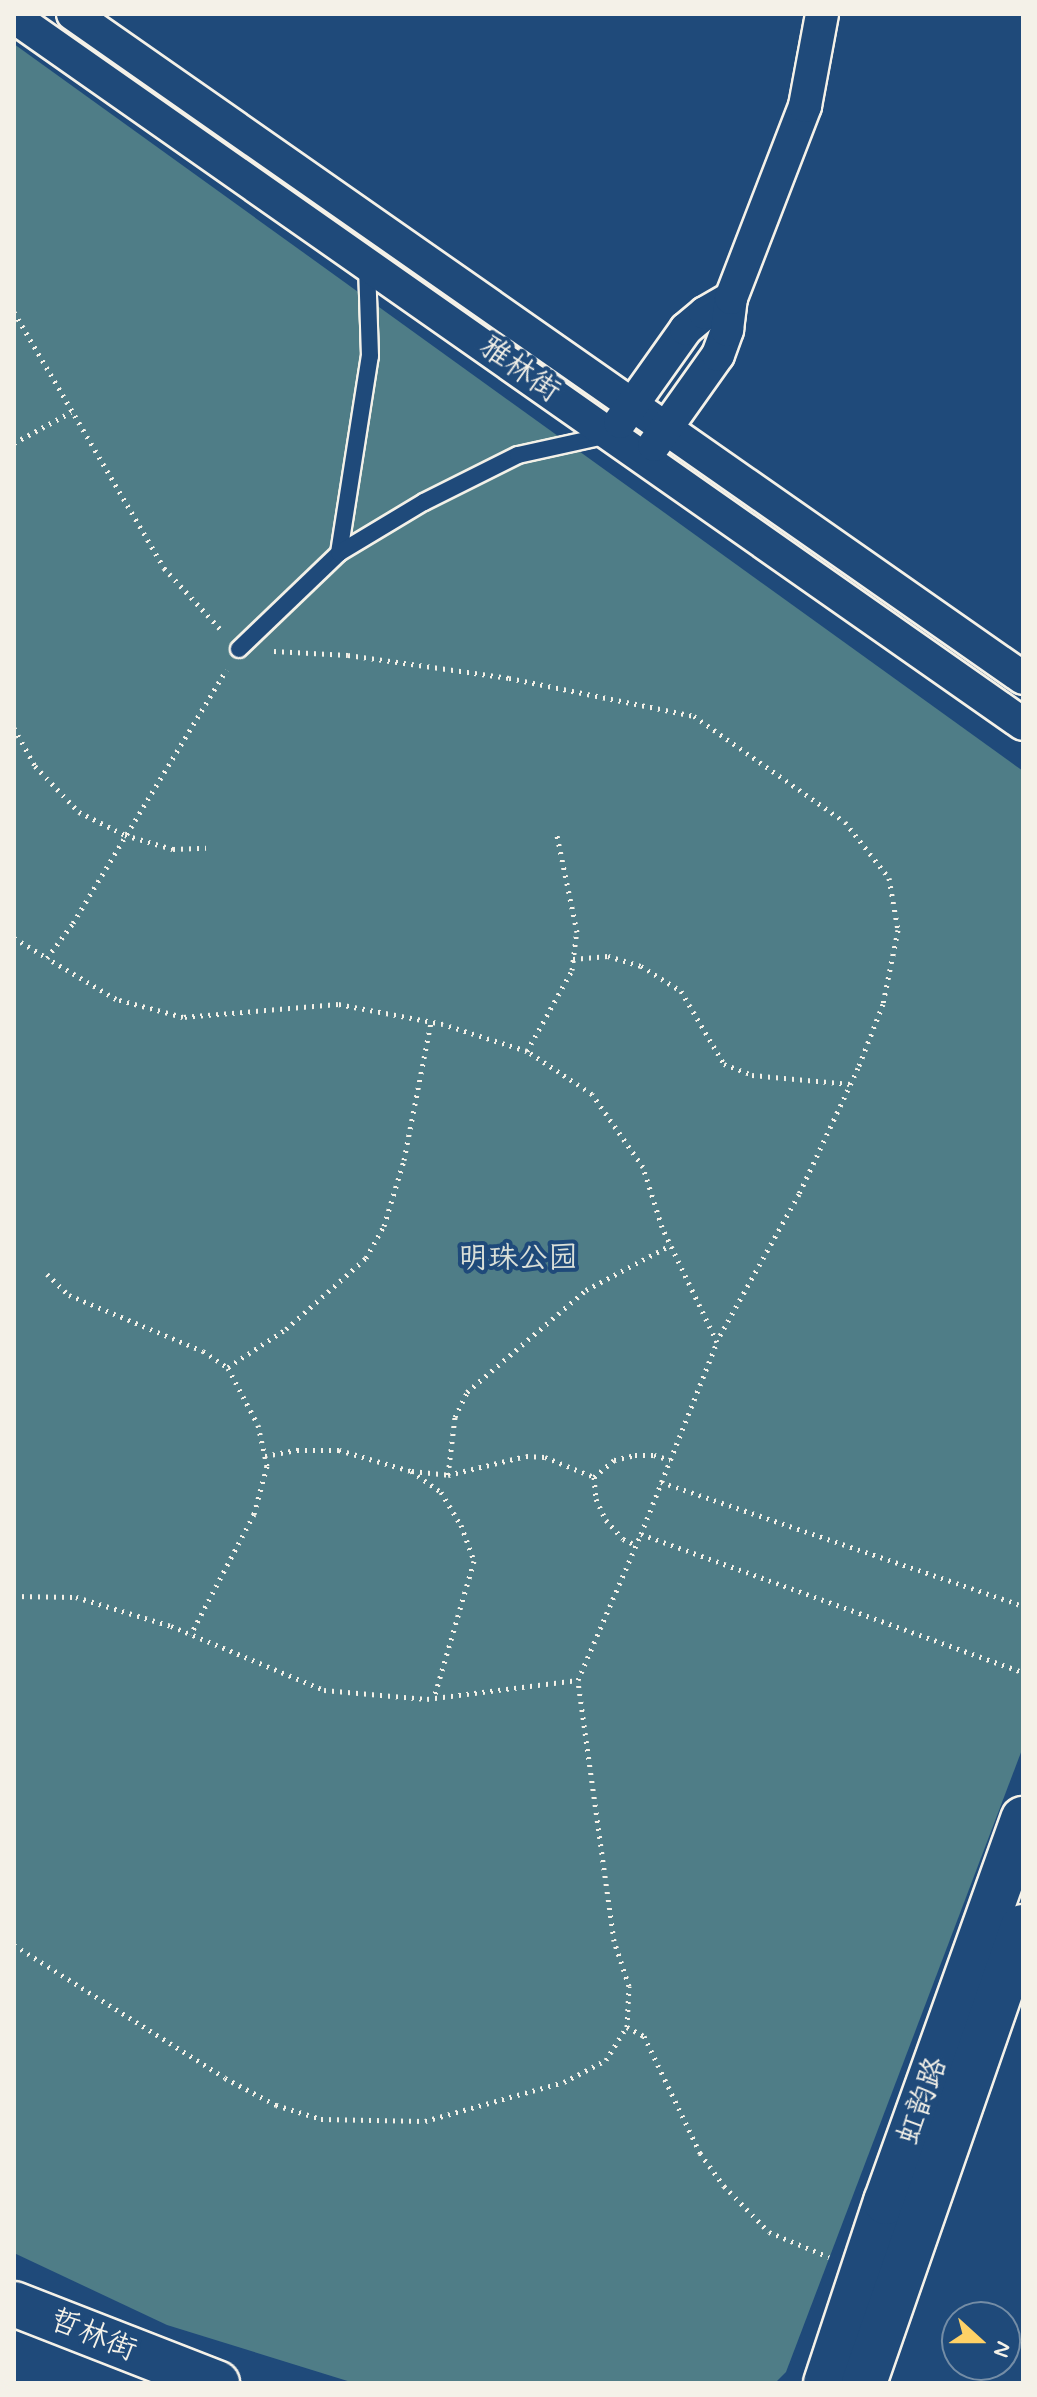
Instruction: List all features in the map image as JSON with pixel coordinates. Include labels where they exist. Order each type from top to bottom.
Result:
[{"type":"street","name":"雅林街","points":[[73,14],[1023,678]]},
{"type":"street","points":[[645,459],[718,355],[727,330],[731,298],[805,106],[822,14]]},
{"type":"street","name":"雅林街","points":[[14,17],[1023,724]]},
{"type":"street","points":[[611,435],[686,329],[731,298]]},
{"type":"street","name":"虹韵路","points":[[826,2383],[1023,1819]]},
{"type":"street","name":"虹韵路","points":[[864,2383],[1023,1927]]},
{"type":"street","name":"哲林街","points":[[14,2304],[217,2383]]},
{"type":"lane","points":[[339,553],[370,356],[367,264]]},
{"type":"lane","points":[[239,649],[339,553],[424,502],[518,455],[611,435]]},
{"type":"path","points":[[14,312],[164,568],[239,649],[348,655],[480,674],[694,716],[845,822],[889,878],[898,930],[883,1004],[851,1084],[799,1194],[717,1342],[641,1534],[578,1680],[614,1941],[629,1986],[627,2027],[606,2060],[564,2082],[425,2121],[321,2119],[276,2105],[225,2078],[14,1945]]},
{"type":"path","points":[[14,443],[71,412]]},
{"type":"path","points":[[47,958],[73,923],[239,649]]},
{"type":"path","points":[[14,728],[35,766],[79,812],[125,835],[173,849],[206,848]]},
{"type":"path","points":[[527,1051],[572,970],[577,932],[557,835]]},
{"type":"path","points":[[14,938],[116,999],[183,1017],[338,1004],[431,1022],[527,1051],[592,1094],[643,1167],[671,1245],[717,1342]]},
{"type":"path","points":[[573,959],[608,956],[641,966],[681,991],[724,1064],[752,1075],[851,1084]]},
{"type":"path","points":[[228,1368],[286,1329],[366,1258],[384,1226],[404,1160],[431,1022]]},
{"type":"path","points":[[448,1475],[455,1417],[467,1392],[586,1290],[671,1245]]},
{"type":"path","points":[[47,1274],[69,1295],[228,1368],[258,1425],[267,1466],[254,1514],[191,1634]]},
{"type":"path","points":[[265,1456],[297,1450],[339,1450],[411,1471],[448,1475],[526,1456],[545,1457],[594,1477]]},
{"type":"path","points":[[594,1477],[614,1460],[635,1455],[654,1455],[670,1460]]},
{"type":"path","points":[[411,1471],[441,1492],[461,1525],[474,1561],[434,1698]]},
{"type":"path","points":[[594,1477],[596,1499],[606,1520],[623,1539],[636,1545]]},
{"type":"path","points":[[661,1482],[1023,1606]]},
{"type":"path","points":[[641,1534],[1023,1672]]},
{"type":"path","points":[[14,1596],[76,1597],[191,1634],[324,1690],[434,1698],[578,1680]]},
{"type":"path","points":[[627,2027],[644,2036],[700,2153],[749,2214],[769,2232],[863,2273]]},
{"type":"green space","name":"明珠公园","points":[[14,44],[1023,771],[1023,1747],[786,2372],[775,2383],[354,2383],[167,2325],[14,2253]]}]
